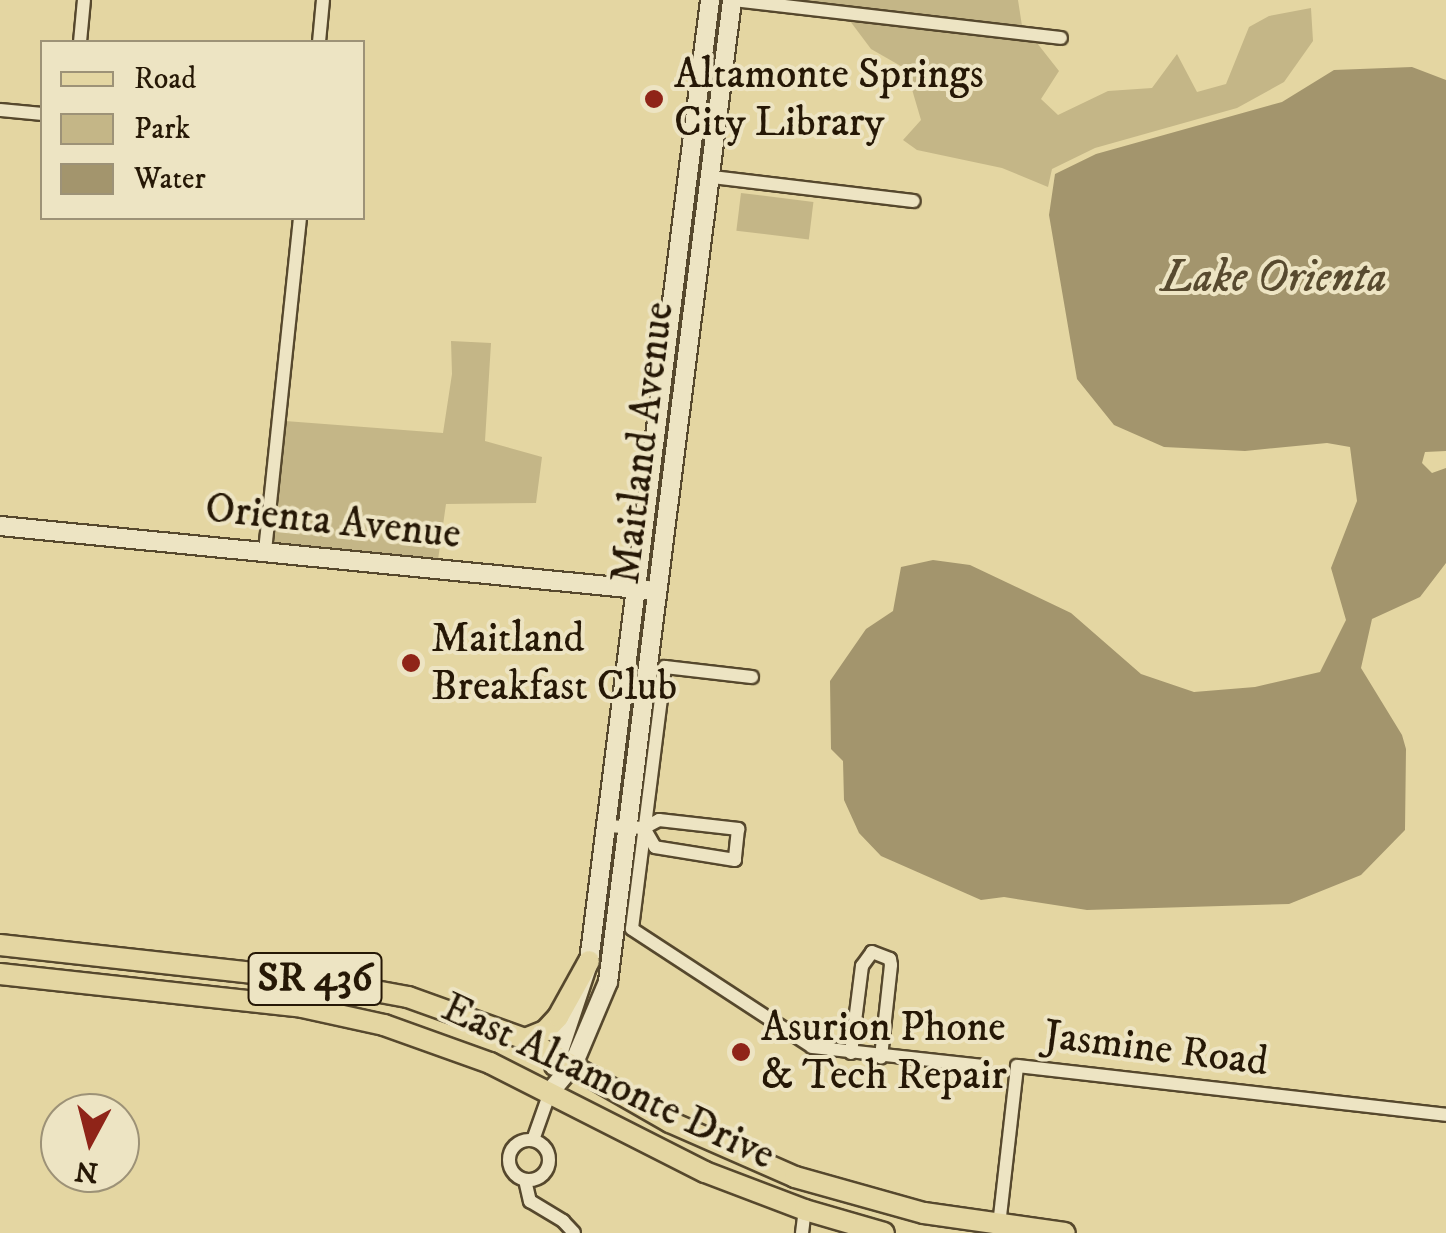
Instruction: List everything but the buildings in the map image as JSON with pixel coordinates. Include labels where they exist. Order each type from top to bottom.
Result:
[{"type":"main road","name":"Maitland Avenue","points":[[550,1092],[564,1060],[590,961],[710,0]]},
{"type":"main road","name":"Maitland Avenue","points":[[564,1060],[601,1006],[636,828],[659,592],[732,0]]},
{"type":"main road","name":"Orienta Avenue","points":[[0,526],[659,592]]},
{"type":"main road","points":[[0,957],[10,946]]},
{"type":"main road","name":"East Altamonte Drive","points":[[10,946],[386,992],[456,1011],[525,1039]]},
{"type":"main road","points":[[525,1039],[545,1031],[558,1017],[590,961]]},
{"type":"main road","points":[[188,994],[209,984],[216,969]]},
{"type":"main road","name":"East Altamonte Drive","points":[[0,974],[188,994],[368,1020],[469,1054],[687,1164],[805,1210],[884,1233]]},
{"type":"main road","name":"SR 436","points":[[525,1039],[706,1140],[816,1184],[999,1225],[1066,1233]]},
{"type":"main road","points":[[766,1196],[816,1184]]},
{"type":"main road","points":[[805,1210],[833,1198],[856,1196]]},
{"type":"street","points":[[80,40],[84,0]]},
{"type":"street","points":[[319,40],[323,0]]},
{"type":"street","points":[[732,0],[1061,38]]},
{"type":"street","points":[[0,110],[40,114]]},
{"type":"street","points":[[712,177],[914,201]]},
{"type":"street","points":[[265,551],[300,220]]},
{"type":"street","points":[[682,248],[703,250]]},
{"type":"street","points":[[752,677],[665,666],[636,828],[632,928],[812,1047],[984,1066]]},
{"type":"street","points":[[606,826],[636,828],[659,820],[738,828],[734,860],[655,847],[636,828]]},
{"type":"street","points":[[851,1053],[862,966],[872,952],[890,959],[891,966],[881,1057]]},
{"type":"street","name":"Jasmine Road","points":[[999,1225],[1017,1066],[1446,1115]]},
{"type":"street","points":[[532,1140],[550,1092]]},
{"type":"street","points":[[532,1140],[546,1149],[549,1164],[540,1177],[525,1180],[512,1172],[509,1156],[518,1144],[532,1140]]},
{"type":"street","points":[[525,1180],[530,1201],[563,1221],[574,1233]]},
{"type":"street","points":[[802,1233],[805,1210]]},
{"type":"green space","points":[[807,0],[1018,0],[1022,26],[811,2]]},
{"type":"green space","points":[[1311,8],[1313,41],[1284,82],[1237,108],[1095,148],[1052,169],[1048,187],[1002,168],[917,150],[903,140],[921,120],[906,69],[871,49],[850,21],[1037,43],[1059,71],[1041,99],[1058,115],[1108,91],[1152,88],[1177,54],[1197,92],[1226,84],[1249,27],[1269,16]]},
{"type":"green space","points":[[741,193],[813,202],[809,240],[736,231]]},
{"type":"green space","points":[[451,341],[491,343],[485,441],[542,457],[536,503],[446,504],[438,560],[272,544],[285,421],[443,433],[452,374]]},
{"type":"water","name":"Lake Orienta","points":[[1412,67],[1446,80],[1446,451],[1425,452],[1422,463],[1432,473],[1446,468],[1446,563],[1420,597],[1372,619],[1361,668],[1402,735],[1406,749],[1405,830],[1361,875],[1289,904],[1087,910],[1004,897],[981,900],[881,856],[859,833],[844,800],[843,761],[831,749],[830,681],[866,629],[893,611],[901,567],[933,560],[970,565],[1071,613],[1141,674],[1194,692],[1255,687],[1320,672],[1346,620],[1331,568],[1357,501],[1350,447],[1327,443],[1245,451],[1164,447],[1114,425],[1077,379],[1049,215],[1055,174],[1096,154],[1282,102],[1334,70]]},
{"type":"place","name":"Altamonte Springs City Library","points":[[654,99]]},
{"type":"place","name":"Maitland Breakfast Club","points":[[411,663]]},
{"type":"place","name":"Asurion Phone & Tech Repair","points":[[741,1052]]}]
